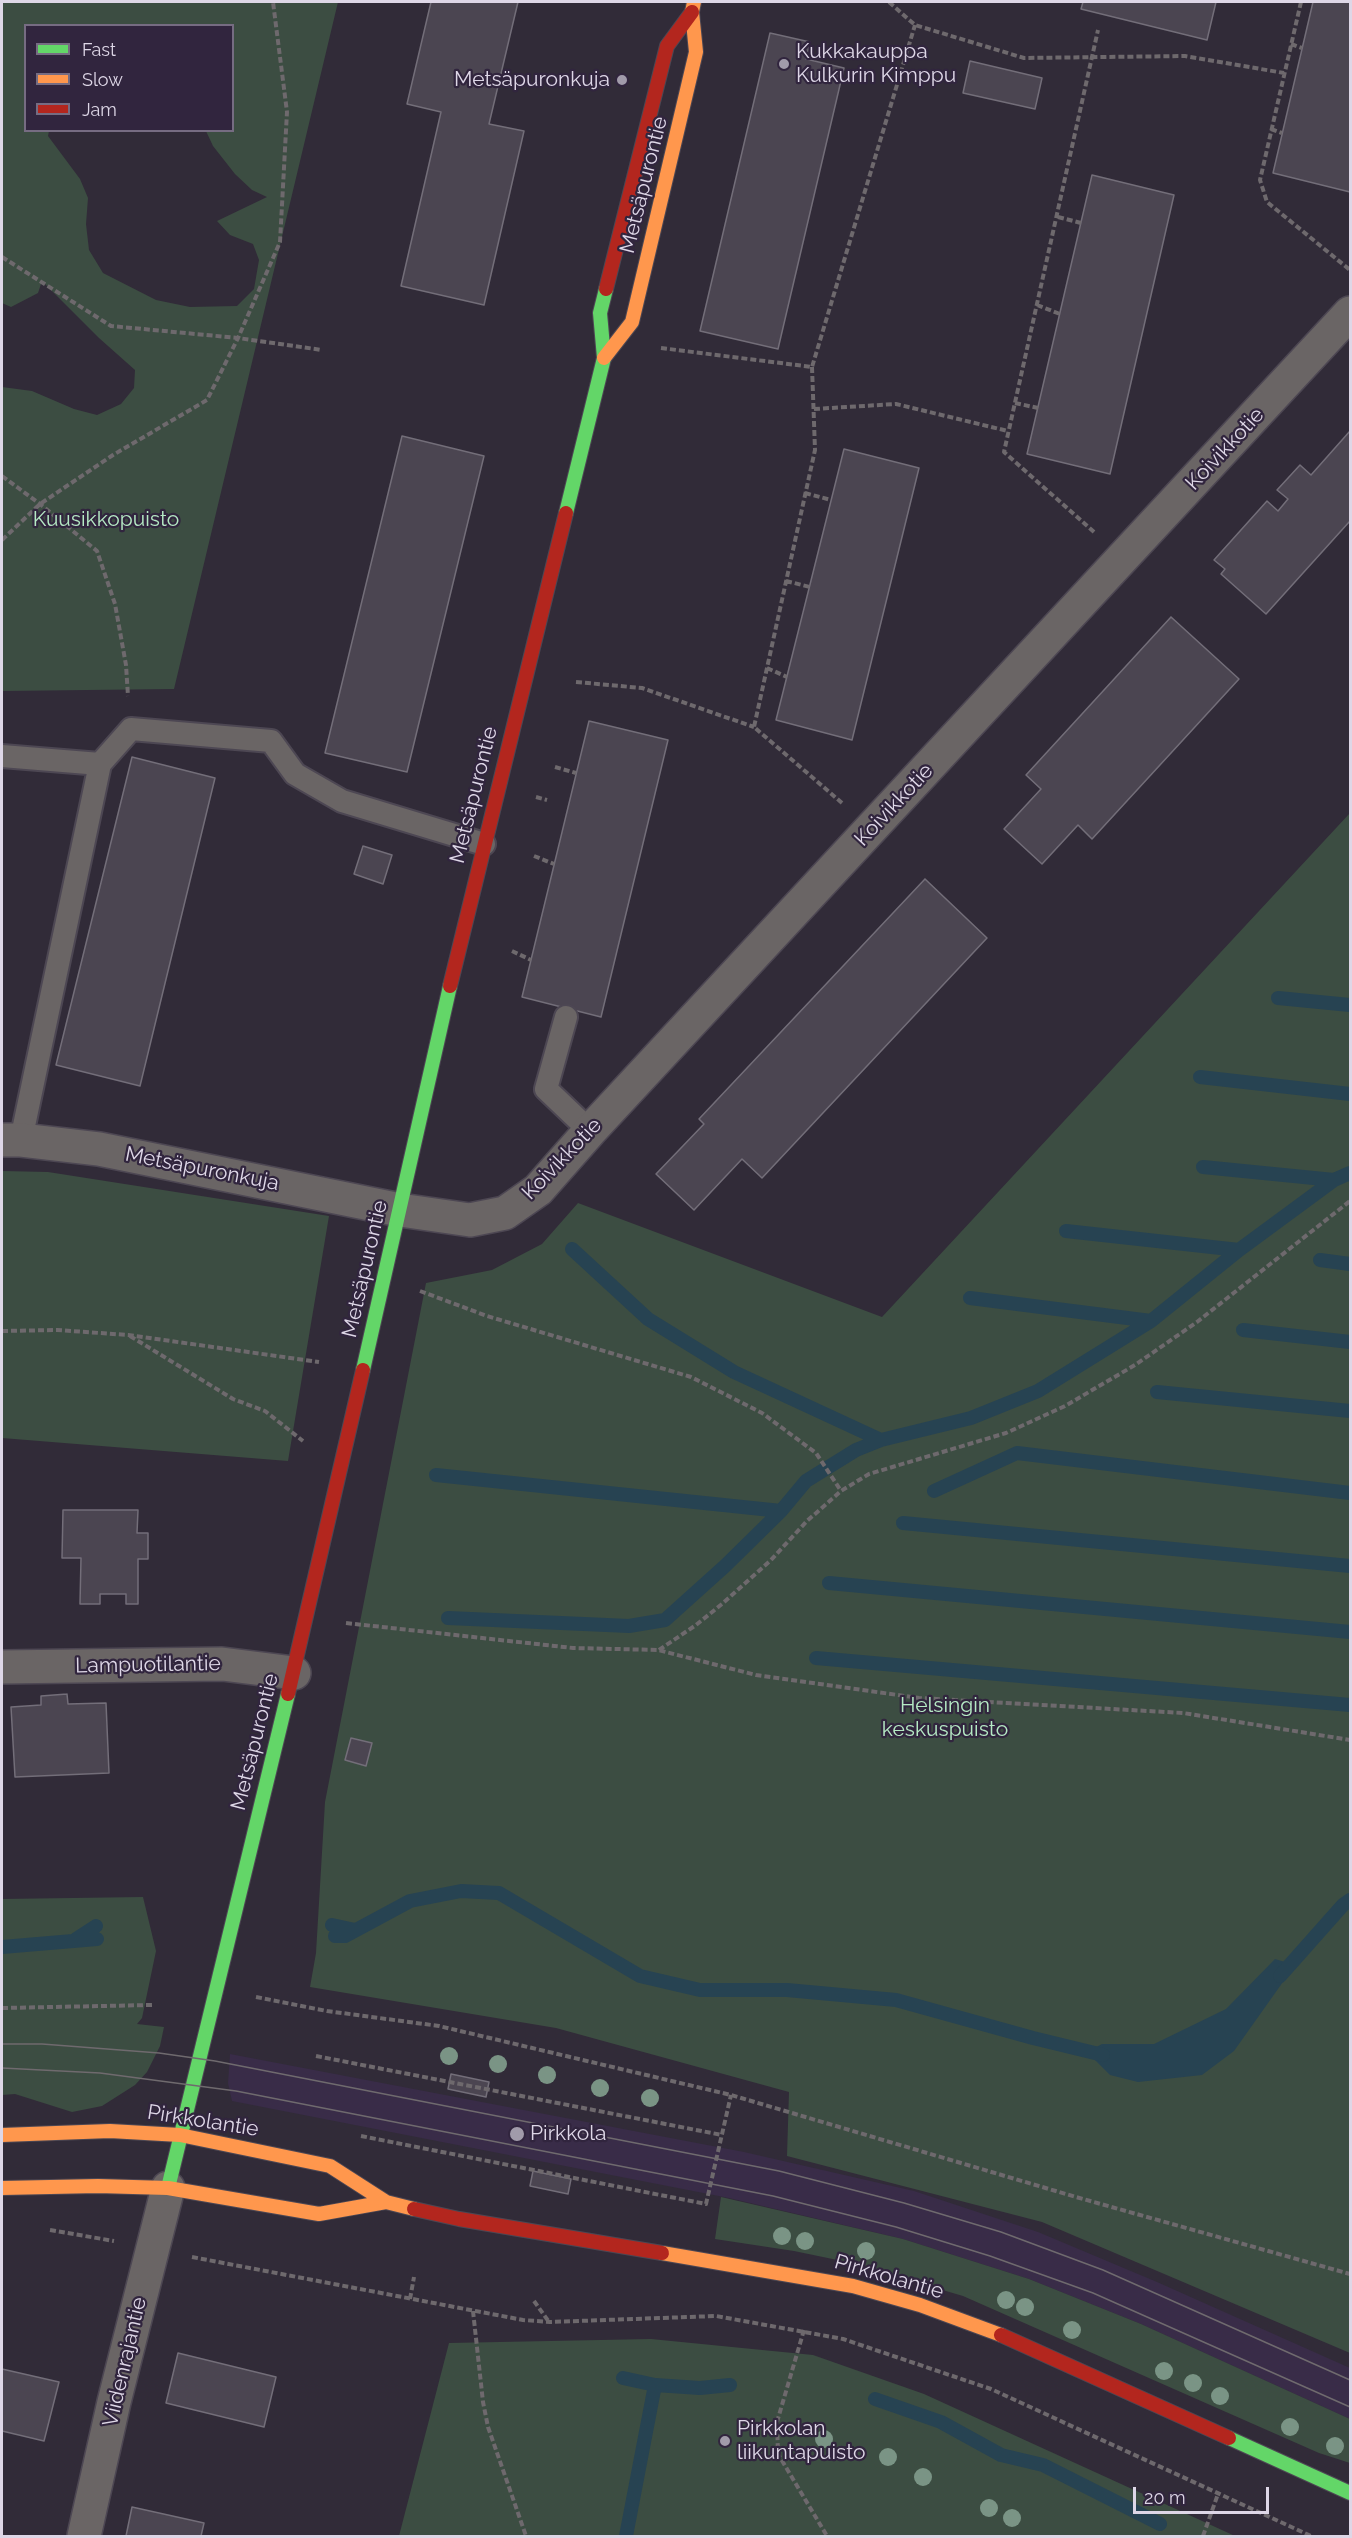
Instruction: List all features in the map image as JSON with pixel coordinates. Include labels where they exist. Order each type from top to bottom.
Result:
[{"type":"street","name":"Metsäpurontie","points":[[168,2188],[294,1673],[400,1210],[436,1041],[604,358],[600,313],[667,46],[693,7]]},
{"type":"street","name":"Metsäpurontie","points":[[604,358],[632,322],[696,52],[693,7]]},
{"type":"street","name":"Koivikkotie","points":[[400,1210],[470,1220],[505,1213],[538,1190],[590,1131],[1350,313]]},
{"type":"street","name":"Metsäpuronkuja","points":[[11,1140],[99,1149],[400,1210]]},
{"type":"street","name":"Lampuotilantie","points":[[2,1667],[222,1664],[294,1673]]},
{"type":"street","name":"Pirkkolantie","points":[[2,2135],[110,2131],[180,2135],[330,2166],[386,2202],[459,2219],[817,2278],[920,2305],[1005,2336],[1350,2493]]},
{"type":"street","name":"Pirkkolantie","points":[[2,2188],[98,2186],[168,2188],[318,2214],[386,2202]]},
{"type":"street","name":"Viidenrajantie","points":[[84,2536],[114,2402],[168,2188]]},
{"type":"lane","points":[[11,1140],[100,764],[131,729],[271,741],[295,774],[342,801],[484,844]]},
{"type":"lane","points":[[2,756],[100,764]]},
{"type":"lane","points":[[566,1017],[546,1089],[590,1131]]},
{"type":"path","points":[[2,540],[40,504],[113,454],[207,400],[238,338],[280,242],[287,112],[273,2]]},
{"type":"path","points":[[889,2],[915,25],[1024,58],[1185,56],[1284,74]]},
{"type":"path","points":[[1301,2],[1260,180],[1267,202],[1350,270]]},
{"type":"path","points":[[754,727],[815,450],[812,367],[915,25]]},
{"type":"path","points":[[1098,30],[1094,57],[1004,452],[1123,559]]},
{"type":"path","points":[[1290,44],[1302,48]]},
{"type":"path","points":[[1271,129],[1282,133]]},
{"type":"path","points":[[1058,217],[1081,223]]},
{"type":"path","points":[[2,257],[111,326],[238,338],[322,350]]},
{"type":"path","points":[[1037,305],[1060,315]]},
{"type":"path","points":[[658,348],[812,367]]},
{"type":"path","points":[[1015,403],[1038,408]]},
{"type":"path","points":[[814,409],[896,405],[1008,431]]},
{"type":"path","points":[[2,476],[97,551],[117,614],[126,665],[131,729]]},
{"type":"path","points":[[806,493],[831,500]]},
{"type":"path","points":[[786,581],[810,587]]},
{"type":"path","points":[[767,668],[787,677]]},
{"type":"path","points":[[576,682],[642,688],[754,727],[872,828]]},
{"type":"path","points":[[555,767],[576,773]]},
{"type":"path","points":[[534,856],[554,864]]},
{"type":"path","points":[[512,951],[531,960]]},
{"type":"path","points":[[658,1650],[696,1626],[722,1604],[771,1560],[807,1521],[841,1491],[869,1474],[1006,1433],[1065,1406],[1135,1365],[1197,1322],[1350,1201]]},
{"type":"path","points":[[417,1289],[487,1316],[691,1377],[762,1413],[816,1453],[841,1491]]},
{"type":"path","points":[[2,1331],[57,1330],[128,1335],[319,1362]]},
{"type":"path","points":[[128,1335],[233,1399],[265,1412],[303,1441]]},
{"type":"path","points":[[350,1624],[573,1648],[658,1650],[756,1675],[919,1698],[1183,1713],[1350,1740]]},
{"type":"path","points":[[265,1999],[327,2011],[439,2026],[731,2095],[1076,2197],[1350,2274]]},
{"type":"path","points":[[2,2008],[152,2005]]},
{"type":"path","points":[[316,2056],[722,2135]]},
{"type":"path","points":[[359,2136],[706,2204],[731,2095]]},
{"type":"path","points":[[47,2230],[120,2243]]},
{"type":"path","points":[[189,2256],[473,2311],[550,2322],[716,2316],[804,2330],[874,2348],[992,2390],[1311,2536]]},
{"type":"path","points":[[410,2299],[414,2277]]},
{"type":"path","points":[[534,2301],[550,2322]]},
{"type":"path","points":[[473,2311],[488,2427],[526,2536]]},
{"type":"path","points":[[804,2330],[777,2422],[778,2454],[827,2536]]},
{"type":"path","points":[[1203,2536],[1218,2494]]},
{"type":"shaded area","points":[[230,2054],[744,2152],[914,2191],[1038,2232],[1350,2368],[1350,2419],[1141,2324],[1029,2279],[903,2239],[729,2198],[232,2101],[228,2083]]},
{"type":"green space","name":"Kuusikkopuisto","points":[[2,2],[338,2],[174,689],[2,691],[2,387],[32,391],[74,409],[97,415],[121,404],[134,388],[135,370],[42,281],[38,293],[11,307],[2,303]],"holes":[[[24,24],[234,24],[234,132],[206,132],[213,146],[235,174],[252,190],[267,197],[217,221],[230,235],[253,244],[259,260],[254,289],[237,306],[190,307],[156,300],[103,273],[89,250],[86,224],[88,198],[80,179],[48,136],[49,132],[24,132]]]},
{"type":"green space","name":"Helsingin keskuspuisto","points":[[1350,813],[1350,2353],[1042,2222],[787,2156],[789,2092],[556,2028],[310,1987],[316,1953],[325,1802],[426,1283],[492,1270],[542,1244],[578,1203],[882,1317]]},
{"type":"green space","points":[[2,1171],[48,1172],[329,1216],[288,1461],[2,1438]]},
{"type":"green space","points":[[143,1897],[156,1951],[142,2018],[137,2024],[164,2027],[160,2046],[147,2072],[135,2085],[102,2106],[72,2112],[15,2094],[2,2095],[2,1899]]},
{"type":"green space","points":[[721,2197],[903,2239],[1029,2279],[1141,2324],[1350,2419],[1350,2463],[1319,2453],[963,2296],[847,2262],[715,2239]]},
{"type":"green space","name":"Pirkkolan liikuntapuisto","points":[[651,2339],[813,2355],[924,2394],[1235,2536],[399,2536],[449,2343]]},
{"type":"water","points":[[1275,1959],[1295,1965],[1234,2051],[1202,2075],[1138,2082],[1110,2075],[1087,2052],[1102,2044],[1154,2044],[1226,2009]]},
{"type":"building","points":[[431,2],[518,2],[489,124],[524,131],[484,305],[401,286],[441,112],[407,104]]},
{"type":"building","points":[[1083,2],[1216,2],[1207,40],[1081,9]]},
{"type":"building","points":[[1313,2],[1350,2],[1350,192],[1273,173]]},
{"type":"building","points":[[770,33],[810,42],[806,59],[844,68],[778,349],[700,331]]},
{"type":"building","points":[[970,61],[1042,78],[1035,109],[963,93]]},
{"type":"building","points":[[1092,175],[1174,195],[1110,474],[1027,454]]},
{"type":"building","points":[[1350,431],[1350,521],[1266,614],[1221,574],[1225,569],[1214,560],[1267,501],[1278,511],[1288,499],[1277,490],[1300,465],[1311,475]]},
{"type":"building","points":[[402,436],[484,456],[407,772],[325,753]]},
{"type":"building","points":[[844,449],[919,468],[852,740],[776,720]]},
{"type":"building","points":[[1171,617],[1239,679],[1092,839],[1078,825],[1042,864],[1004,829],[1041,789],[1026,775]]},
{"type":"building","points":[[589,721],[668,740],[601,1017],[522,997]]},
{"type":"building","points":[[132,757],[215,778],[140,1086],[56,1065]]},
{"type":"building","points":[[363,846],[392,855],[383,884],[354,874]]},
{"type":"building","points":[[925,879],[987,938],[762,1178],[742,1159],[694,1210],[656,1174],[704,1124],[699,1119]]},
{"type":"building","points":[[63,1510],[138,1510],[137,1533],[148,1533],[148,1559],[138,1559],[138,1604],[126,1604],[126,1594],[100,1594],[100,1604],[80,1604],[81,1558],[62,1558]]},
{"type":"building","points":[[67,1694],[68,1704],[106,1703],[109,1773],[15,1777],[11,1707],[41,1705],[41,1696]]},
{"type":"building","points":[[351,1738],[372,1743],[366,1766],[345,1760]]},
{"type":"building","points":[[451,2074],[489,2082],[486,2097],[448,2089]]},
{"type":"building","points":[[533,2171],[571,2179],[568,2194],[530,2186]]},
{"type":"building","points":[[178,2353],[276,2377],[264,2427],[166,2403]]},
{"type":"building","points":[[2,2369],[59,2382],[44,2441],[2,2431]]},
{"type":"building","points":[[132,2507],[204,2523],[201,2536],[126,2536]]},
{"type":"waterway","points":[[1278,998],[1350,1005]]},
{"type":"waterway","points":[[1200,1077],[1350,1094]]},
{"type":"waterway","points":[[1203,1167],[1334,1180]]},
{"type":"waterway","points":[[448,1618],[629,1626],[665,1620],[781,1511],[806,1481],[856,1450],[881,1440],[971,1418],[1038,1391],[1151,1321],[1239,1250],[1334,1180],[1350,1173]]},
{"type":"waterway","points":[[1066,1231],[1239,1250]]},
{"type":"waterway","points":[[572,1249],[648,1319],[734,1372],[881,1440]]},
{"type":"waterway","points":[[1320,1260],[1350,1264]]},
{"type":"waterway","points":[[970,1298],[1151,1321]]},
{"type":"waterway","points":[[1243,1330],[1350,1342]]},
{"type":"waterway","points":[[1157,1392],[1350,1411]]},
{"type":"waterway","points":[[934,1491],[1017,1453],[1350,1493]]},
{"type":"waterway","points":[[436,1475],[781,1511]]},
{"type":"waterway","points":[[903,1523],[1350,1566]]},
{"type":"waterway","points":[[829,1583],[1350,1632]]},
{"type":"waterway","points":[[816,1658],[1350,1705]]},
{"type":"waterway","points":[[335,1936],[345,1936],[410,1901],[461,1891],[499,1893],[640,1976],[700,1990],[787,1990],[896,2000],[1103,2055]]},
{"type":"waterway","points":[[1280,1976],[1350,1900]]},
{"type":"waterway","points":[[332,1925],[355,1930]]},
{"type":"waterway","points":[[76,1939],[96,1926]]},
{"type":"waterway","points":[[2,1947],[97,1939]]},
{"type":"waterway","points":[[623,2378],[655,2385],[700,2388],[730,2385]]},
{"type":"waterway","points":[[626,2536],[655,2385]]},
{"type":"waterway","points":[[875,2399],[941,2422],[1001,2455],[1043,2465],[1160,2524]]},
{"type":"tram line","points":[[2,2044],[42,2044],[159,2053],[215,2061],[779,2171],[904,2203],[1001,2232],[1103,2270],[1350,2380]]},
{"type":"tram line","points":[[2,2068],[100,2073],[236,2091],[773,2196],[896,2227],[990,2256],[1093,2293],[1350,2407]]},
{"type":"traffic: fast","points":[[566,513],[604,358],[600,313],[606,289]]},
{"type":"traffic: fast","points":[[363,1370],[450,986]]},
{"type":"traffic: fast","points":[[168,2188],[288,1694]]},
{"type":"traffic: fast","points":[[1229,2438],[1350,2493]]},
{"type":"traffic: slow","points":[[604,358],[632,322],[696,52],[692,12],[694,2]]},
{"type":"traffic: slow","points":[[2,2135],[110,2131],[180,2135],[330,2166],[386,2202],[414,2209]]},
{"type":"traffic: slow","points":[[2,2188],[98,2186],[168,2188],[319,2214],[386,2202]]},
{"type":"traffic: slow","points":[[662,2253],[853,2286],[920,2305],[1001,2335]]},
{"type":"traffic: jam","points":[[606,289],[667,46],[692,12]]},
{"type":"traffic: jam","points":[[450,986],[566,513]]},
{"type":"traffic: jam","points":[[288,1694],[363,1370]]},
{"type":"traffic: jam","points":[[414,2209],[459,2219],[662,2253]]},
{"type":"traffic: jam","points":[[1001,2335],[1229,2438]]},
{"type":"place","name":"Kukkakauppa Kulkurin Kimppu","points":[[784,64]]},
{"type":"place","name":"Metsäpuronkuja","points":[[622,80]]},
{"type":"place","name":"Pirkkola","points":[[517,2134]]},
{"type":"place","name":"Pirkkolan liikuntapuisto","points":[[725,2441]]}]
